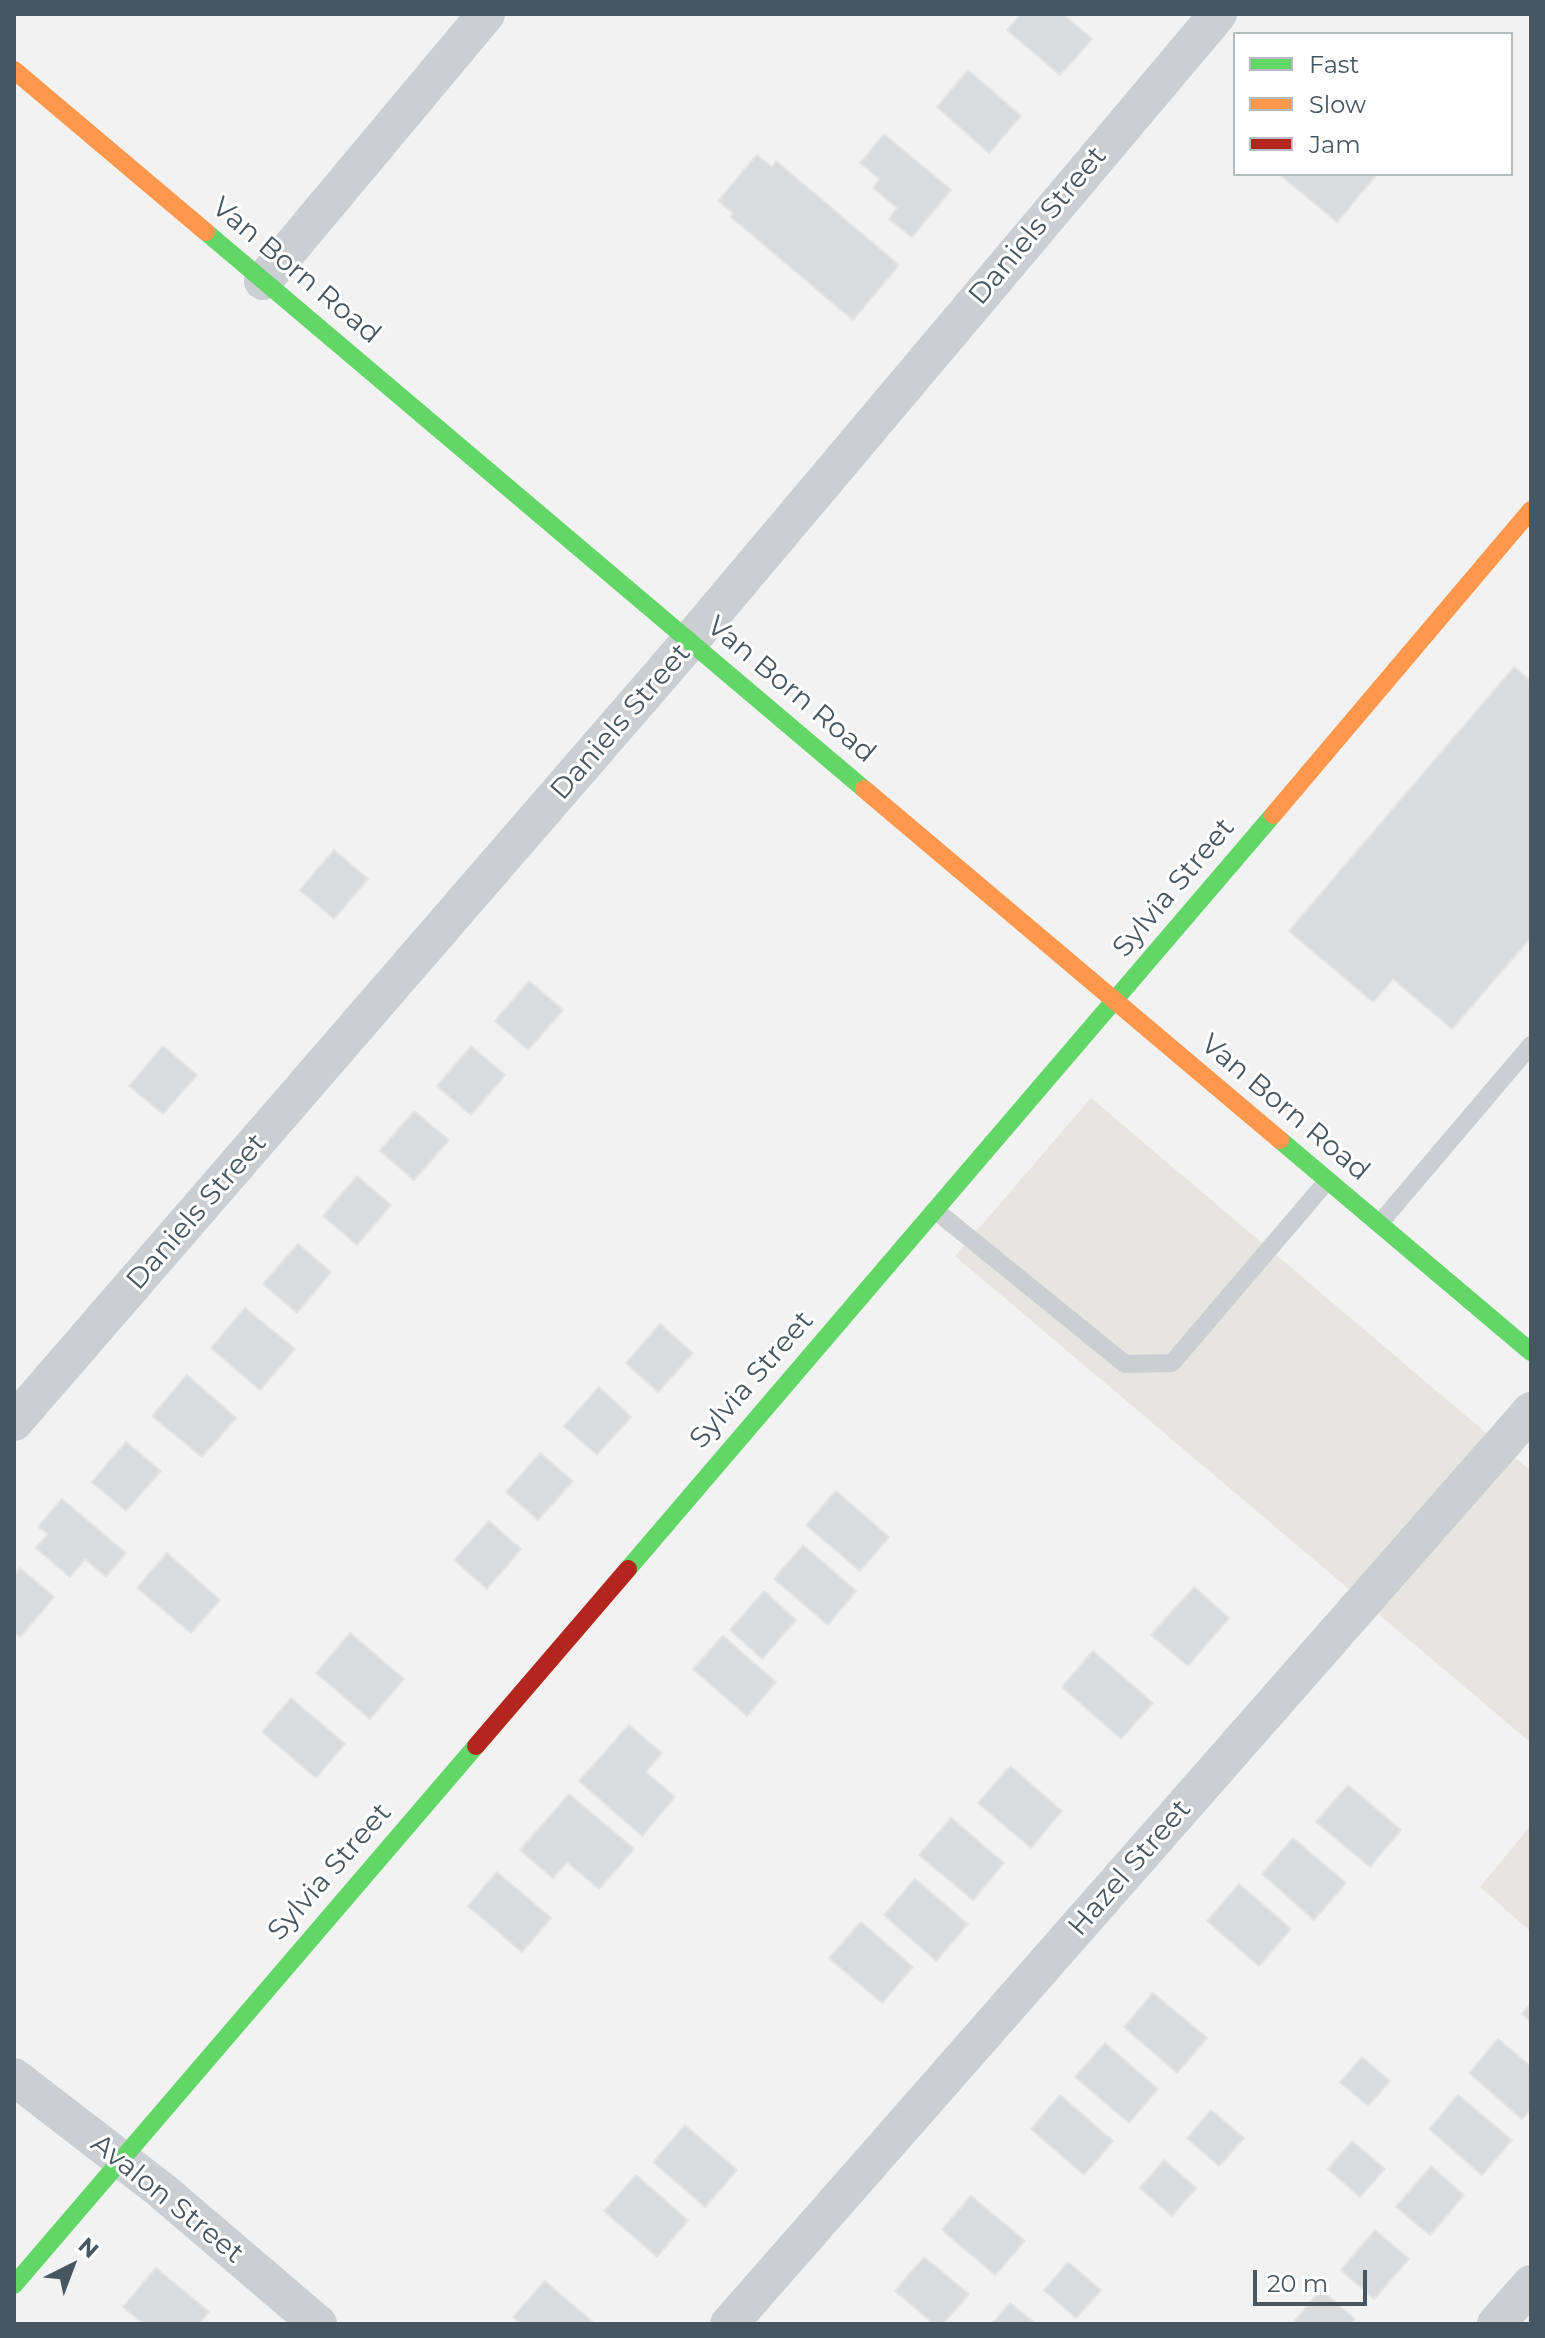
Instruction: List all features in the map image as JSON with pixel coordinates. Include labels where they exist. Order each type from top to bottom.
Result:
[{"type":"street","points":[[263,281],[486,14]]},
{"type":"street","name":"Daniels Street","points":[[14,1422],[690,641],[1218,14]]},
{"type":"street","name":"Van Born Road","points":[[14,70],[1531,1352]]},
{"type":"street","name":"Sylvia Street","points":[[14,2285],[1115,1001],[1531,510]]},
{"type":"street","name":"Hazel Street","points":[[729,2324],[1531,1411]]},
{"type":"street","name":"Avalon Street","points":[[14,2077],[173,2200],[318,2324]]},
{"type":"street","points":[[1496,2324],[1531,2284]]},
{"type":"lane","points":[[1379,1224],[1531,1045]]},
{"type":"lane","points":[[935,1210],[1125,1364],[1172,1363],[1328,1180]]},
{"type":"shaded area","points":[[1091,1098],[1531,1471],[1531,1743],[955,1256]]},
{"type":"shaded area","points":[[1531,1825],[1531,1932],[1480,1887]]},
{"type":"building","points":[[1021,14],[1063,14],[1092,39],[1060,75],[1007,30]]},
{"type":"building","points":[[968,70],[1021,116],[989,153],[937,107]]},
{"type":"building","points":[[884,134],[951,190],[912,237],[889,219],[897,208],[873,188],[880,179],[860,163]]},
{"type":"building","points":[[757,155],[772,167],[776,161],[899,265],[853,320],[731,217],[733,213],[718,201]]},
{"type":"building","points":[[1281,176],[1375,176],[1337,222]]},
{"type":"building","points":[[1514,667],[1531,681],[1531,937],[1452,1029],[1393,979],[1373,1002],[1289,931]]},
{"type":"building","points":[[334,850],[368,879],[334,919],[300,890]]},
{"type":"building","points":[[529,981],[563,1010],[528,1050],[495,1021]]},
{"type":"building","points":[[163,1046],[197,1075],[163,1114],[129,1086]]},
{"type":"building","points":[[471,1046],[505,1075],[471,1115],[437,1086]]},
{"type":"building","points":[[414,1111],[449,1140],[414,1180],[380,1151]]},
{"type":"building","points":[[357,1176],[391,1205],[357,1245],[323,1216]]},
{"type":"building","points":[[298,1244],[331,1272],[297,1313],[263,1284]]},
{"type":"building","points":[[245,1308],[295,1349],[260,1390],[211,1348]]},
{"type":"building","points":[[660,1324],[693,1353],[658,1392],[626,1363]]},
{"type":"building","points":[[187,1375],[236,1418],[202,1457],[152,1416]]},
{"type":"building","points":[[599,1387],[631,1417],[597,1455],[564,1426]]},
{"type":"building","points":[[126,1442],[161,1471],[126,1511],[92,1482]]},
{"type":"building","points":[[540,1453],[573,1481],[538,1520],[506,1492]]},
{"type":"building","points":[[836,1491],[889,1537],[860,1571],[806,1525]]},
{"type":"building","points":[[62,1499],[126,1553],[106,1577],[85,1559],[70,1577],[36,1548],[48,1534],[38,1527]]},
{"type":"building","points":[[489,1521],[521,1549],[487,1589],[454,1560]]},
{"type":"building","points":[[803,1545],[856,1591],[828,1625],[774,1579]]},
{"type":"building","points":[[167,1553],[220,1600],[191,1633],[137,1588]]},
{"type":"building","points":[[20,1568],[54,1597],[20,1637],[14,1632],[14,1575]]},
{"type":"building","points":[[1194,1587],[1229,1618],[1188,1666],[1151,1635]]},
{"type":"building","points":[[764,1591],[796,1620],[762,1659],[730,1630]]},
{"type":"building","points":[[350,1633],[404,1679],[370,1719],[316,1673]]},
{"type":"building","points":[[723,1636],[776,1682],[747,1716],[693,1669]]},
{"type":"building","points":[[1093,1651],[1153,1703],[1121,1739],[1062,1687]]},
{"type":"building","points":[[291,1698],[345,1744],[316,1778],[262,1732]]},
{"type":"building","points":[[629,1725],[662,1753],[646,1772],[675,1797],[642,1836],[579,1781]]},
{"type":"building","points":[[1010,1766],[1062,1811],[1031,1848],[978,1803]]},
{"type":"building","points":[[1348,1785],[1401,1830],[1370,1867],[1316,1822]]},
{"type":"building","points":[[569,1794],[634,1849],[599,1889],[567,1862],[553,1878],[520,1850]]},
{"type":"building","points":[[951,1818],[1004,1863],[973,1900],[919,1855]]},
{"type":"building","points":[[1293,1838],[1346,1883],[1314,1920],[1262,1874]]},
{"type":"building","points":[[497,1872],[551,1918],[522,1952],[468,1906]]},
{"type":"building","points":[[915,1879],[968,1924],[936,1961],[884,1915]]},
{"type":"building","points":[[1239,1884],[1291,1929],[1259,1966],[1207,1921]]},
{"type":"building","points":[[861,1922],[913,1967],[882,2003],[829,1958]]},
{"type":"building","points":[[1153,1993],[1207,2038],[1177,2073],[1124,2027]]},
{"type":"building","points":[[1531,2004],[1531,2022],[1522,2014]]},
{"type":"building","points":[[1498,2039],[1531,2067],[1531,2109],[1522,2119],[1469,2073]]},
{"type":"building","points":[[1105,2043],[1158,2089],[1129,2123],[1075,2077]]},
{"type":"building","points":[[1362,2057],[1390,2081],[1368,2106],[1340,2082]]},
{"type":"building","points":[[1060,2095],[1113,2141],[1084,2175],[1031,2129]]},
{"type":"building","points":[[1458,2095],[1512,2140],[1482,2175],[1429,2129]]},
{"type":"building","points":[[1211,2110],[1244,2138],[1219,2166],[1187,2138]]},
{"type":"building","points":[[685,2125],[737,2170],[705,2207],[653,2162]]},
{"type":"building","points":[[1352,2141],[1385,2169],[1360,2197],[1328,2169]]},
{"type":"building","points":[[1164,2160],[1196,2188],[1172,2216],[1140,2188]]},
{"type":"building","points":[[1431,2166],[1464,2195],[1430,2235],[1396,2207]]},
{"type":"building","points":[[636,2175],[688,2220],[657,2257],[604,2211]]},
{"type":"building","points":[[971,2196],[1025,2241],[995,2275],[942,2230]]},
{"type":"building","points":[[1375,2230],[1409,2259],[1374,2299],[1341,2270]]},
{"type":"building","points":[[924,2257],[969,2294],[943,2324],[934,2324],[895,2291]]},
{"type":"building","points":[[1068,2262],[1101,2290],[1076,2318],[1044,2290]]},
{"type":"building","points":[[156,2268],[209,2312],[199,2324],[144,2324],[123,2307]]},
{"type":"building","points":[[545,2281],[595,2324],[521,2324],[513,2317]]},
{"type":"building","points":[[1321,2290],[1355,2319],[1351,2324],[1292,2324]]},
{"type":"building","points":[[1010,2303],[1036,2324],[992,2324]]},
{"type":"traffic: fast","points":[[206,232],[864,789]]},
{"type":"traffic: fast","points":[[628,1569],[1273,815]]},
{"type":"traffic: fast","points":[[1280,1140],[1531,1352]]},
{"type":"traffic: fast","points":[[14,2285],[476,1746]]},
{"type":"traffic: slow","points":[[14,70],[206,232]]},
{"type":"traffic: slow","points":[[1273,815],[1531,510]]},
{"type":"traffic: slow","points":[[864,789],[1280,1140]]},
{"type":"traffic: jam","points":[[476,1746],[628,1569]]}]
